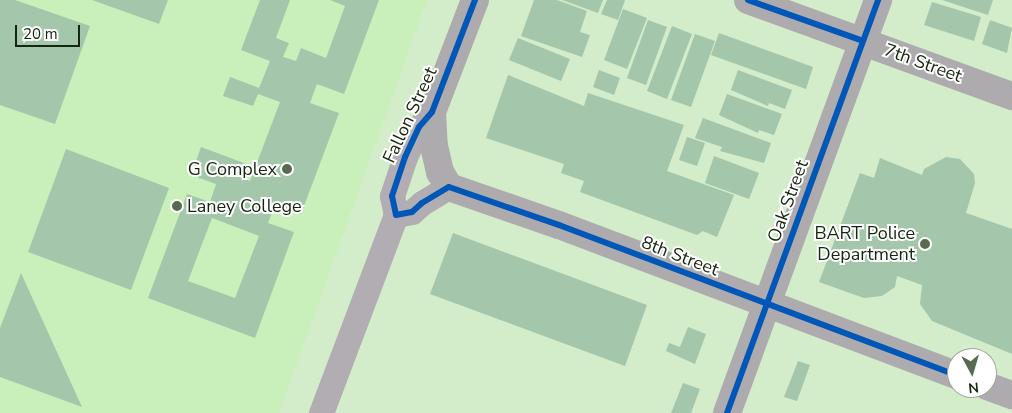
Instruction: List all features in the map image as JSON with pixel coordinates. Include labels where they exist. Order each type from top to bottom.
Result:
[{"type":"main road","name":"Fallon Street","points":[[432,112],[475,0]]},
{"type":"main road","name":"7th Street","points":[[748,0],[1012,96]]},
{"type":"main road","name":"Oak Street","points":[[727,413],[878,0]]},
{"type":"main road","points":[[432,112],[434,146],[440,172],[449,187]]},
{"type":"main road","name":"8th Street","points":[[449,187],[559,225],[947,371]]},
{"type":"main road","points":[[997,390],[1012,395]]},
{"type":"street","name":"Fallon Street","points":[[321,413],[396,215],[392,196],[412,142],[432,112]]},
{"type":"street","points":[[396,215],[412,212],[422,202],[449,187]]},
{"type":"shaded area","name":"Laney College","points":[[0,0],[427,0],[279,413],[0,413]]},
{"type":"building","points":[[0,0],[15,0],[90,26],[55,124],[0,105]]},
{"type":"building","points":[[92,0],[168,0],[159,24]]},
{"type":"building","name":"G Complex","points":[[260,0],[290,0],[276,38],[289,43],[283,57],[296,61],[301,48],[326,58],[345,6],[330,0],[379,0],[344,94],[317,84],[310,103],[339,113],[301,214],[275,205],[268,223],[294,232],[255,338],[148,298],[187,194],[210,202],[216,184],[191,175],[201,147],[244,163],[239,177],[250,181],[280,102],[258,94],[253,106],[223,96],[230,77],[259,88],[270,61],[241,50]],"holes":[[[212,218],[259,236],[235,298],[188,281]]]},
{"type":"building","points":[[534,0],[557,0],[587,11],[580,32],[590,35],[582,57],[521,36]]},
{"type":"building","points":[[562,0],[603,0],[598,13]]},
{"type":"building","points":[[607,0],[625,0],[618,20],[601,14]]},
{"type":"building","points":[[942,0],[993,0],[988,15]]},
{"type":"building","points":[[932,2],[981,17],[974,41],[924,25]]},
{"type":"building","points":[[623,9],[647,18],[627,69],[604,60]]},
{"type":"building","points":[[648,20],[667,27],[646,85],[627,78]]},
{"type":"building","points":[[990,20],[1012,28],[1007,53],[982,44]]},
{"type":"building","points":[[672,26],[692,34],[667,99],[647,91]]},
{"type":"building","points":[[719,33],[813,67],[806,89],[711,55]]},
{"type":"building","points":[[695,34],[715,41],[691,107],[671,100]]},
{"type":"building","points":[[518,38],[570,59],[561,81],[509,60]]},
{"type":"building","points":[[599,70],[620,78],[614,95],[593,87]]},
{"type":"building","points":[[738,70],[792,90],[785,109],[769,103],[768,106],[731,90]]},
{"type":"building","points":[[508,75],[584,106],[588,93],[684,125],[667,171],[734,195],[717,237],[703,231],[697,235],[580,192],[584,181],[561,173],[564,164],[486,138]]},
{"type":"building","points":[[727,94],[782,114],[774,135],[759,130],[758,133],[719,115]]},
{"type":"building","points":[[703,118],[771,143],[764,163],[720,151],[722,147],[695,138]]},
{"type":"building","points":[[687,137],[705,143],[697,166],[679,160]]},
{"type":"building","points":[[66,149],[169,188],[131,290],[28,252]]},
{"type":"building","points":[[714,156],[759,173],[749,199],[705,183]]},
{"type":"building","points":[[946,157],[960,159],[974,174],[975,183],[966,213],[1012,229],[1012,354],[932,321],[920,304],[922,285],[897,276],[895,287],[882,296],[864,298],[819,282],[860,173],[874,178],[880,158],[922,175],[924,169]]},
{"type":"building","points":[[453,233],[647,305],[625,366],[430,294]]},
{"type":"building","points":[[21,273],[82,407],[0,377],[0,328]]},
{"type":"building","points":[[688,327],[706,334],[695,364],[666,351],[669,343],[680,347]]},
{"type":"building","points":[[798,361],[810,365],[797,401],[784,397]]},
{"type":"building","points":[[683,383],[700,389],[691,413],[671,413]]},
{"type":"cycle path","points":[[475,0],[432,112],[419,127],[405,157],[392,196],[396,215],[412,212],[422,203],[449,187],[559,225],[947,371]]},
{"type":"cycle path","points":[[748,0],[863,41]]},
{"type":"cycle path","points":[[727,413],[878,0]]},
{"type":"place","name":"G Complex","points":[[287,169]]},
{"type":"place","name":"Laney College","points":[[177,206]]},
{"type":"place","name":"BART Police Department","points":[[925,244]]}]
